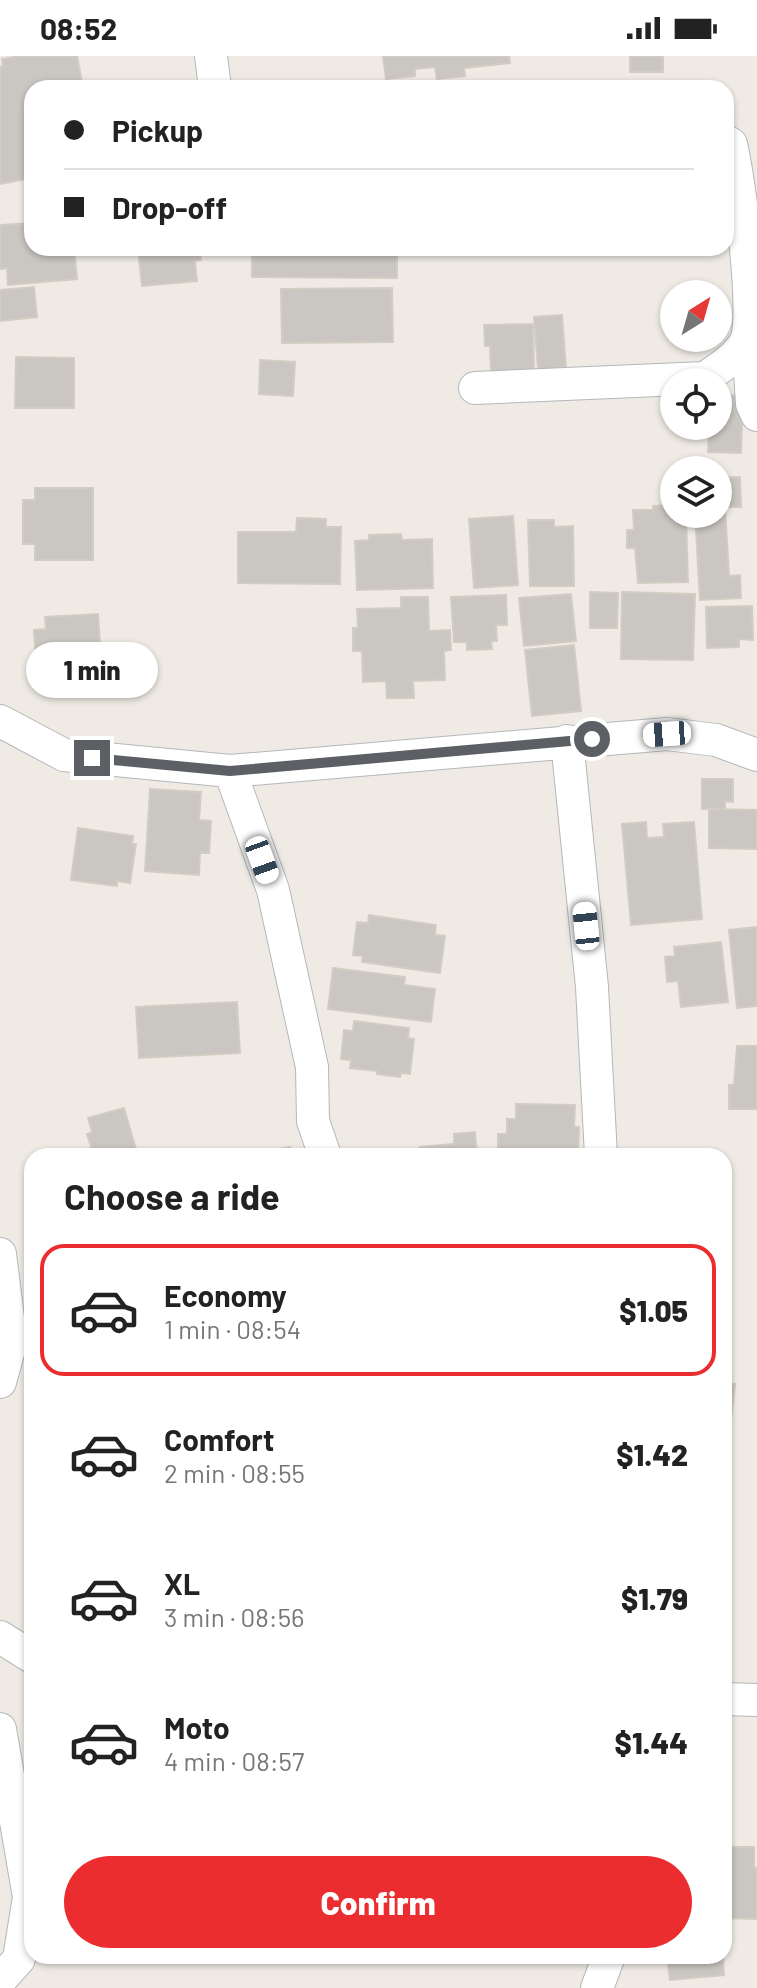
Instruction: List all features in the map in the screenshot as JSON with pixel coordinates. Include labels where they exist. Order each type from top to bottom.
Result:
[{"type":"street","points":[[211,56],[214,80]]},
{"type":"street","points":[[734,157],[741,187],[753,316],[748,339],[752,404],[757,415]]},
{"type":"street","points":[[475,388],[705,378],[732,359],[748,339]]},
{"type":"street","points":[[0,721],[64,755],[230,771],[667,734],[716,740],[757,755]]},
{"type":"street","points":[[567,741],[592,987],[601,1148]]},
{"type":"street","points":[[230,771],[273,890],[312,1067],[313,1121],[322,1148]]},
{"type":"street","points":[[0,1254],[11,1342],[0,1382]]},
{"type":"street","points":[[0,1637],[24,1652]]},
{"type":"street","points":[[732,1699],[757,1700]]},
{"type":"street","points":[[0,1729],[24,1868]]},
{"type":"street","points":[[0,1980],[19,1959],[24,1928]]},
{"type":"street","points":[[597,1988],[606,1964]]},
{"type":"building","points":[[77,56],[82,80],[24,80],[24,180],[0,184],[0,67],[3,66],[2,59]]},
{"type":"building","points":[[383,56],[509,56],[510,63],[464,68],[465,76],[437,79],[435,67],[415,69],[415,76],[386,79]]},
{"type":"building","points":[[630,56],[663,56],[663,72],[630,72]]},
{"type":"building","points":[[24,224],[24,256],[75,256],[77,279],[8,285],[7,268],[0,269],[0,225]]},
{"type":"building","points":[[139,256],[201,256],[201,260],[195,261],[197,281],[142,286]]},
{"type":"building","points":[[252,256],[397,256],[397,278],[252,277]]},
{"type":"building","points":[[34,287],[37,317],[0,321],[0,290]]},
{"type":"building","points":[[392,288],[393,342],[282,343],[281,289]]},
{"type":"building","points":[[562,315],[566,368],[538,370],[534,317]]},
{"type":"building","points":[[533,324],[534,371],[491,372],[490,346],[485,346],[484,325]]},
{"type":"building","points":[[16,357],[74,358],[74,408],[15,408]]},
{"type":"building","points":[[260,360],[295,362],[293,396],[259,394]]},
{"type":"building","points":[[732,396],[743,396],[741,453],[708,452],[708,440],[732,440]]},
{"type":"building","points":[[732,477],[740,477],[741,507],[732,507]]},
{"type":"building","points":[[35,488],[93,488],[93,560],[35,560],[35,544],[23,544],[23,500],[35,500]]},
{"type":"building","points":[[653,506],[660,506],[660,528],[686,528],[688,582],[638,583],[635,548],[627,548],[627,530],[634,530],[633,510],[653,510]]},
{"type":"building","points":[[513,516],[518,585],[474,588],[469,519]]},
{"type":"building","points":[[297,518],[326,519],[326,527],[341,527],[340,584],[238,583],[238,532],[296,532]]},
{"type":"building","points":[[528,520],[554,520],[554,527],[573,526],[574,586],[530,586]]},
{"type":"building","points":[[696,528],[726,528],[729,576],[740,575],[741,598],[700,600]]},
{"type":"building","points":[[401,534],[402,540],[432,539],[433,588],[357,590],[355,541],[369,540],[369,535]]},
{"type":"building","points":[[590,592],[618,593],[617,628],[590,628]]},
{"type":"building","points":[[622,592],[695,594],[693,660],[621,659]]},
{"type":"building","points":[[571,594],[576,641],[524,646],[519,598]]},
{"type":"building","points":[[506,595],[507,625],[496,625],[497,641],[491,641],[492,649],[467,650],[467,642],[454,642],[451,597]]},
{"type":"building","points":[[401,597],[428,597],[429,631],[450,630],[451,650],[444,651],[445,680],[413,681],[414,698],[387,698],[386,681],[363,682],[362,651],[353,651],[353,628],[358,628],[357,609],[401,608]]},
{"type":"building","points":[[752,606],[753,640],[739,639],[739,647],[707,648],[706,607]]},
{"type":"building","points":[[98,614],[102,675],[37,679],[34,630],[46,629],[45,617]]},
{"type":"building","points":[[574,645],[581,711],[532,716],[525,650]]},
{"type":"building","points":[[702,779],[733,779],[733,802],[725,801],[725,809],[702,809]]},
{"type":"building","points":[[150,789],[201,792],[199,820],[211,821],[209,853],[200,853],[199,875],[145,871]]},
{"type":"building","points":[[709,809],[757,810],[757,849],[709,848]]},
{"type":"building","points":[[646,822],[647,838],[664,837],[663,824],[694,822],[702,919],[631,925],[622,824]]},
{"type":"building","points":[[78,828],[133,836],[132,844],[136,844],[130,883],[117,881],[117,886],[71,880]]},
{"type":"building","points":[[369,915],[436,925],[435,935],[445,936],[440,973],[362,962],[363,956],[353,955],[357,922],[368,923]]},
{"type":"building","points":[[757,927],[757,1006],[737,1008],[729,930]]},
{"type":"building","points":[[721,942],[728,1002],[681,1007],[678,981],[667,982],[665,957],[675,956],[674,947]]},
{"type":"building","points":[[333,968],[405,977],[404,985],[435,989],[431,1022],[328,1009]]},
{"type":"building","points":[[237,1002],[240,1053],[139,1058],[136,1007]]},
{"type":"building","points":[[354,1021],[409,1028],[408,1038],[414,1039],[410,1074],[401,1073],[400,1077],[350,1068],[351,1060],[341,1059],[344,1030],[353,1031]]},
{"type":"building","points":[[737,1046],[757,1046],[757,1109],[729,1109],[729,1085],[734,1085]]},
{"type":"building","points":[[516,1104],[575,1105],[574,1127],[579,1127],[578,1148],[498,1148],[498,1134],[507,1134],[507,1119],[516,1119]]},
{"type":"building","points":[[124,1108],[136,1148],[91,1148],[87,1134],[92,1132],[88,1118]]},
{"type":"building","points":[[475,1132],[476,1148],[420,1148],[454,1144],[454,1134]]},
{"type":"building","points":[[732,1847],[754,1847],[757,1919],[732,1918]]},
{"type":"building","points":[[668,1964],[723,1964],[724,1975],[670,1980]]},
{"type":"route","points":[[92,758],[230,771],[592,739]]}]
